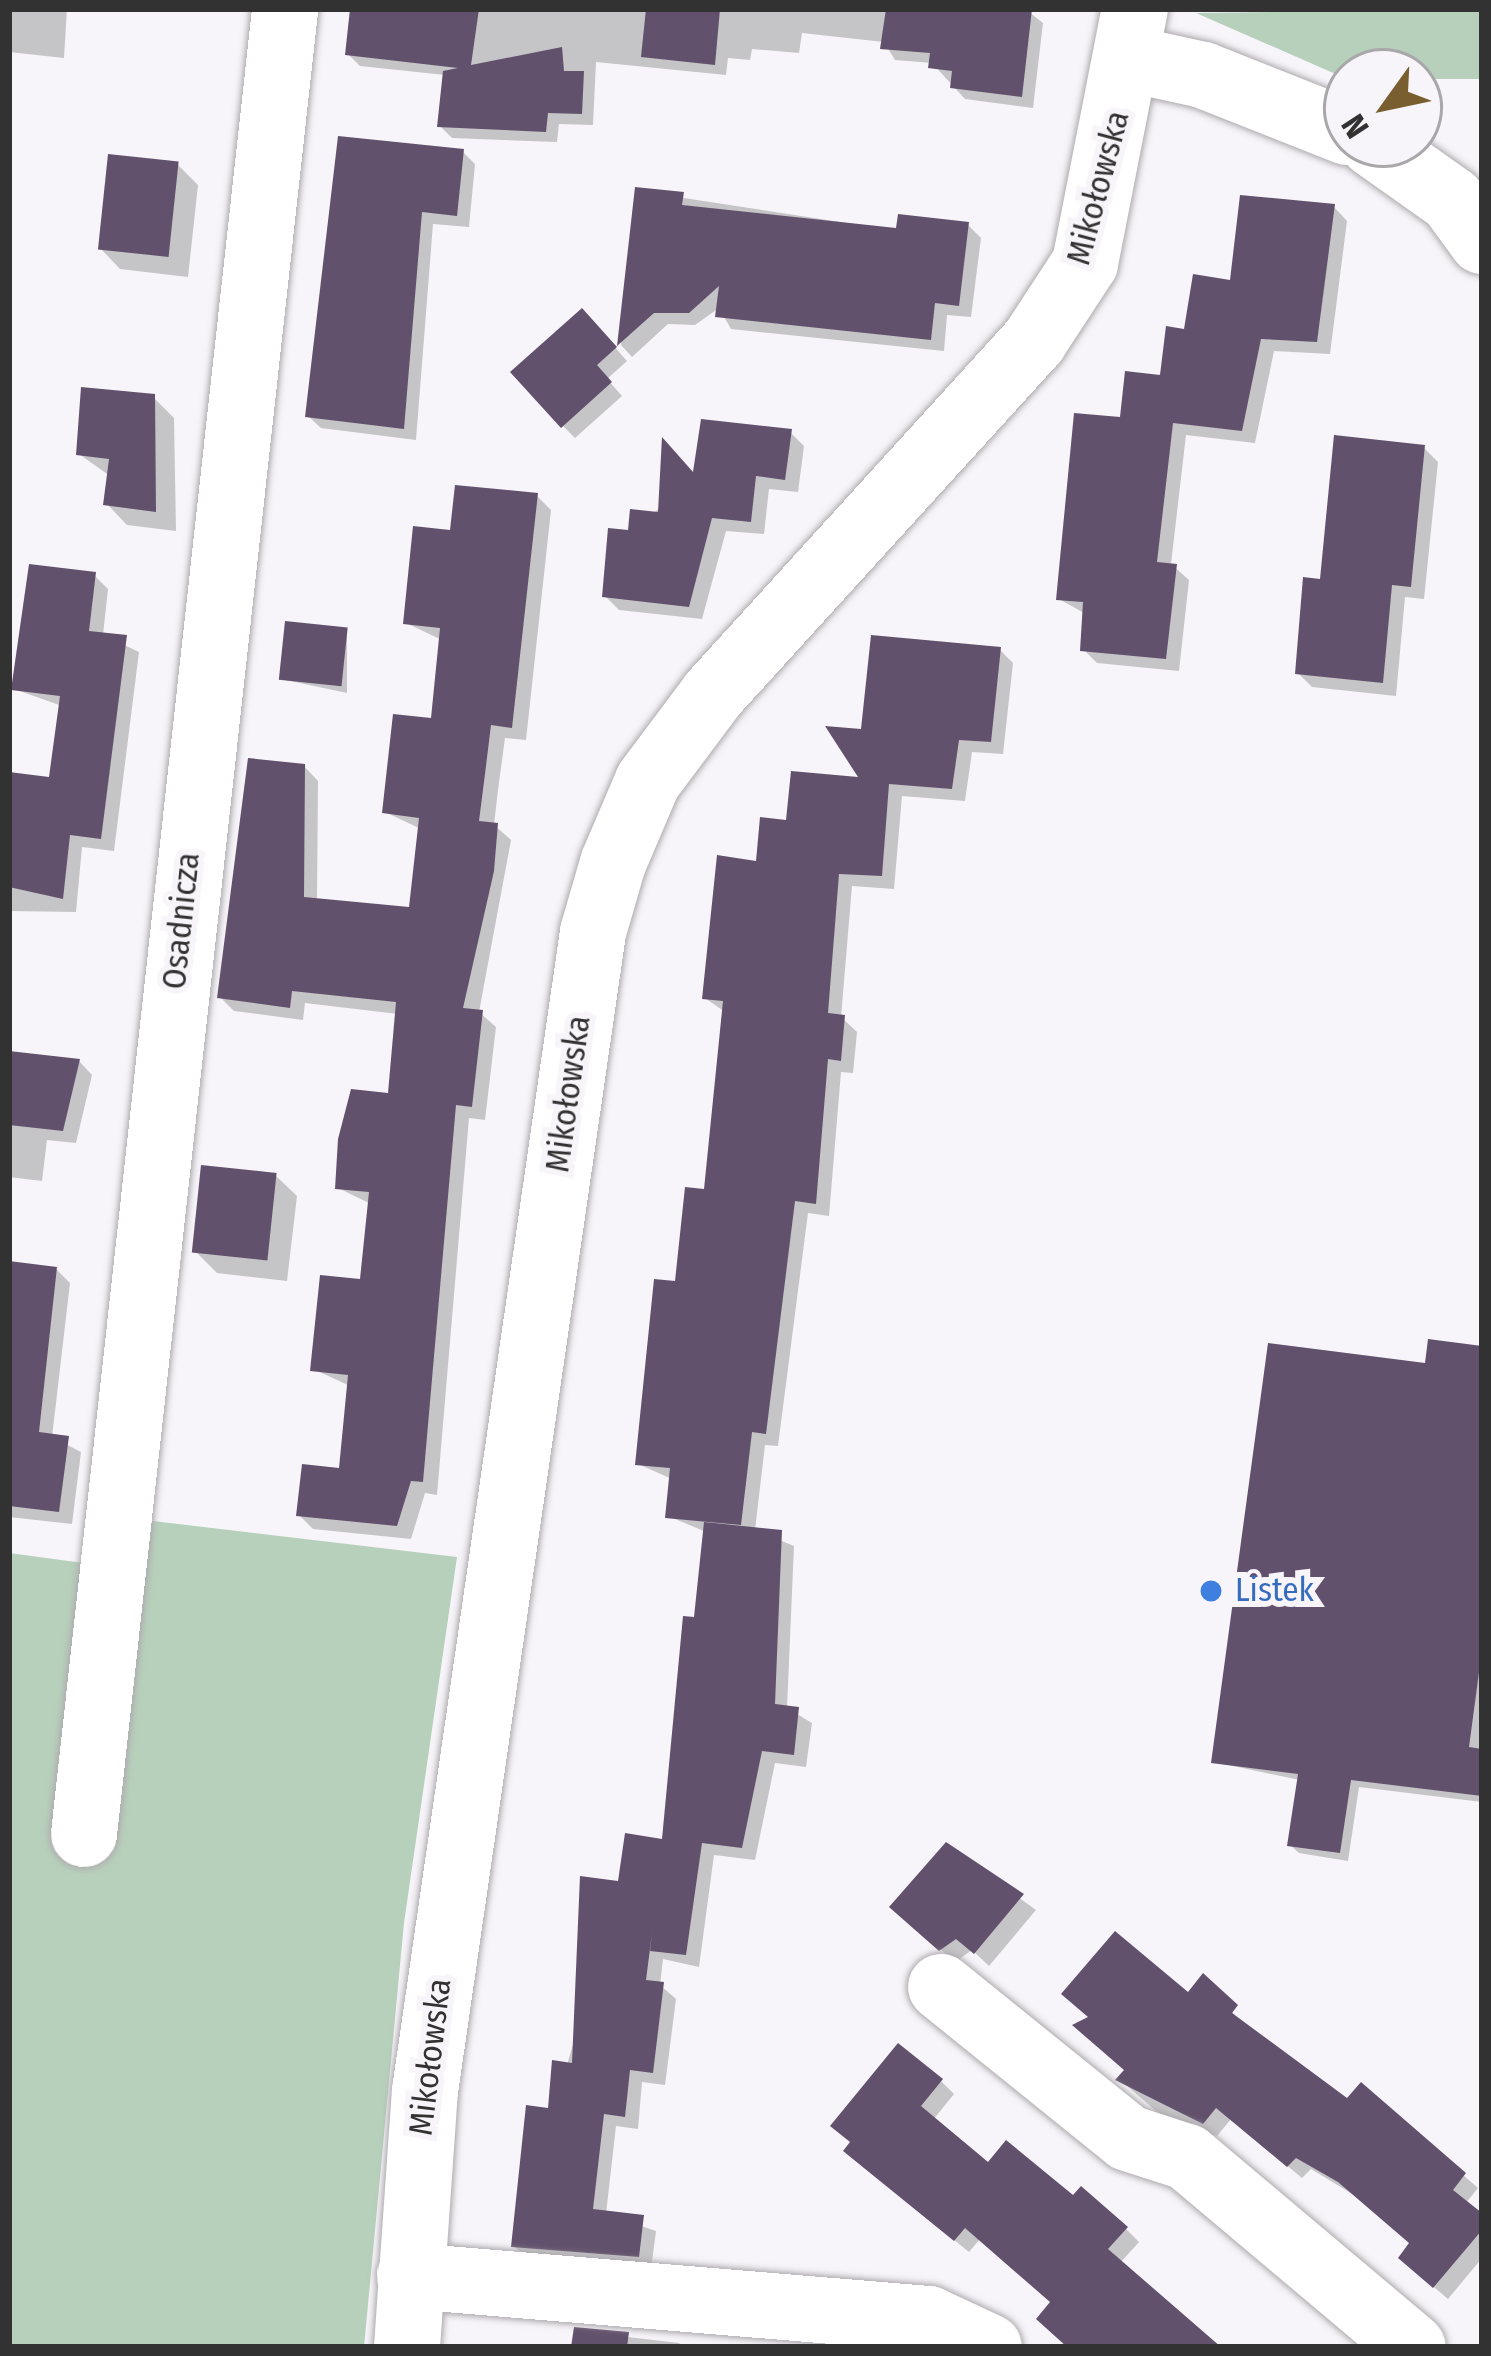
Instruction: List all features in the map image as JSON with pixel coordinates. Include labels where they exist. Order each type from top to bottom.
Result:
[{"type":"street","name":"Osadnicza","points":[[84,1834],[285,9]]},
{"type":"street","points":[[1133,34],[1203,75],[1323,122]]},
{"type":"street","name":"Mikołowska","points":[[407,2347],[410,2276],[446,1942],[580,1019],[613,863],[649,781],[713,694],[1034,341],[1085,263],[1133,34]]},
{"type":"street","points":[[1407,168],[1452,200],[1482,241]]},
{"type":"street","points":[[941,1987],[1128,2138],[1187,2157],[1413,2347]]},
{"type":"street","points":[[410,2276],[929,2319],[988,2347]]},
{"type":"green space","points":[[1482,9],[1482,79],[1443,79],[1443,48],[1323,48],[1323,69],[1196,13]]},
{"type":"green space","points":[[136,1519],[457,1557],[404,1923],[364,2347],[9,2347],[9,1553],[128,1569]]},
{"type":"building","points":[[350,9],[479,9],[471,65],[562,47],[564,71],[584,71],[582,114],[548,113],[546,132],[437,127],[443,71],[458,68],[345,55]]},
{"type":"building","points":[[646,9],[720,9],[715,65],[641,57]]},
{"type":"building","points":[[886,9],[1032,9],[1022,97],[950,88],[952,71],[928,68],[930,53],[880,49]]},
{"type":"building","points":[[338,136],[464,149],[457,216],[422,212],[404,429],[305,417]]},
{"type":"building","points":[[108,154],[179,161],[169,257],[98,249]]},
{"type":"building","points":[[635,187],[684,192],[682,205],[896,228],[898,214],[969,222],[959,306],[935,303],[931,340],[715,317],[719,286],[689,313],[654,313],[617,346]]},
{"type":"building","points":[[1240,195],[1335,204],[1317,342],[1261,339],[1242,431],[1173,423],[1157,562],[1177,564],[1166,659],[1080,651],[1083,602],[1056,600],[1074,413],[1120,417],[1125,371],[1160,375],[1166,326],[1184,329],[1193,274],[1230,280]]},
{"type":"building","points":[[582,308],[617,347],[597,365],[612,382],[561,428],[510,372]]},
{"type":"building","points":[[81,387],[155,394],[156,512],[103,505],[109,459],[76,455]]},
{"type":"building","points":[[701,419],[792,429],[785,480],[756,476],[751,522],[712,518],[689,607],[602,597],[608,528],[628,530],[630,509],[658,512],[662,437],[693,472]]},
{"type":"building","points":[[1334,435],[1425,445],[1411,587],[1392,585],[1383,683],[1295,674],[1303,577],[1320,579]]},
{"type":"building","points":[[455,485],[538,493],[512,728],[491,725],[479,821],[498,823],[494,871],[463,1008],[483,1010],[472,1107],[456,1105],[423,1482],[411,1481],[397,1526],[296,1516],[302,1464],[339,1468],[348,1375],[310,1371],[320,1275],[360,1279],[369,1192],[335,1189],[338,1139],[351,1089],[388,1093],[396,1002],[292,991],[290,1008],[217,998],[248,758],[305,764],[304,897],[409,907],[419,818],[382,813],[393,714],[431,718],[440,628],[403,624],[413,526],[450,530]]},
{"type":"building","points":[[29,564],[96,572],[89,631],[127,635],[101,839],[70,835],[63,899],[9,887],[9,772],[49,777],[60,696],[11,690]]},
{"type":"building","points":[[285,621],[348,628],[341,686],[279,680]]},
{"type":"building","points":[[871,635],[1001,647],[991,742],[959,740],[952,789],[889,784],[882,876],[839,874],[828,1013],[845,1015],[841,1061],[828,1059],[816,1204],[795,1201],[766,1434],[752,1432],[741,1525],[665,1518],[670,1468],[635,1465],[654,1279],[675,1281],[685,1187],[704,1189],[723,1001],[702,999],[717,855],[756,861],[760,817],[786,820],[791,771],[858,777],[825,726],[861,729]]},
{"type":"building","points":[[9,1051],[80,1059],[63,1131],[9,1125]]},
{"type":"building","points":[[201,1165],[277,1173],[267,1260],[192,1253]]},
{"type":"building","points":[[9,1261],[57,1267],[39,1432],[69,1436],[59,1512],[9,1506]]},
{"type":"building","points":[[1428,1339],[1482,1346],[1482,1650],[1469,1747],[1482,1749],[1482,1796],[1351,1780],[1340,1853],[1287,1846],[1298,1774],[1211,1763],[1268,1343],[1425,1363]]},
{"type":"building","points":[[704,1522],[782,1530],[775,1704],[799,1707],[794,1755],[762,1751],[742,1848],[702,1843],[686,1955],[650,1951],[652,1933],[646,1980],[664,1982],[653,2073],[630,2070],[625,2117],[604,2114],[593,2209],[644,2215],[639,2257],[511,2247],[526,2105],[548,2108],[552,2060],[572,2063],[580,1876],[618,1881],[625,1833],[662,1839],[683,1616],[694,1617]]},
{"type":"building","points":[[946,1842],[1024,1894],[974,1954],[956,1939],[939,1951],[889,1907]]},
{"type":"building","points":[[1115,1931],[1188,1992],[1203,1973],[1238,2005],[1232,2013],[1347,2098],[1361,2082],[1466,2173],[1453,2190],[1482,2213],[1482,2230],[1433,2288],[1398,2258],[1409,2243],[1338,2182],[1296,2158],[1287,2167],[1216,2108],[1203,2124],[1115,2080],[1124,2070],[1072,2025],[1088,2017],[1061,1994]]},
{"type":"building","points":[[898,2043],[943,2079],[921,2106],[988,2162],[1006,2140],[1073,2195],[1081,2186],[1128,2227],[1108,2249],[1221,2347],[1067,2347],[1036,2319],[1050,2302],[965,2228],[954,2241],[843,2151],[850,2142],[830,2126]]},
{"type":"building","points":[[574,2327],[629,2332],[627,2347],[571,2347]]},
{"type":"place","name":"Listek","points":[[1211,1591]]}]
